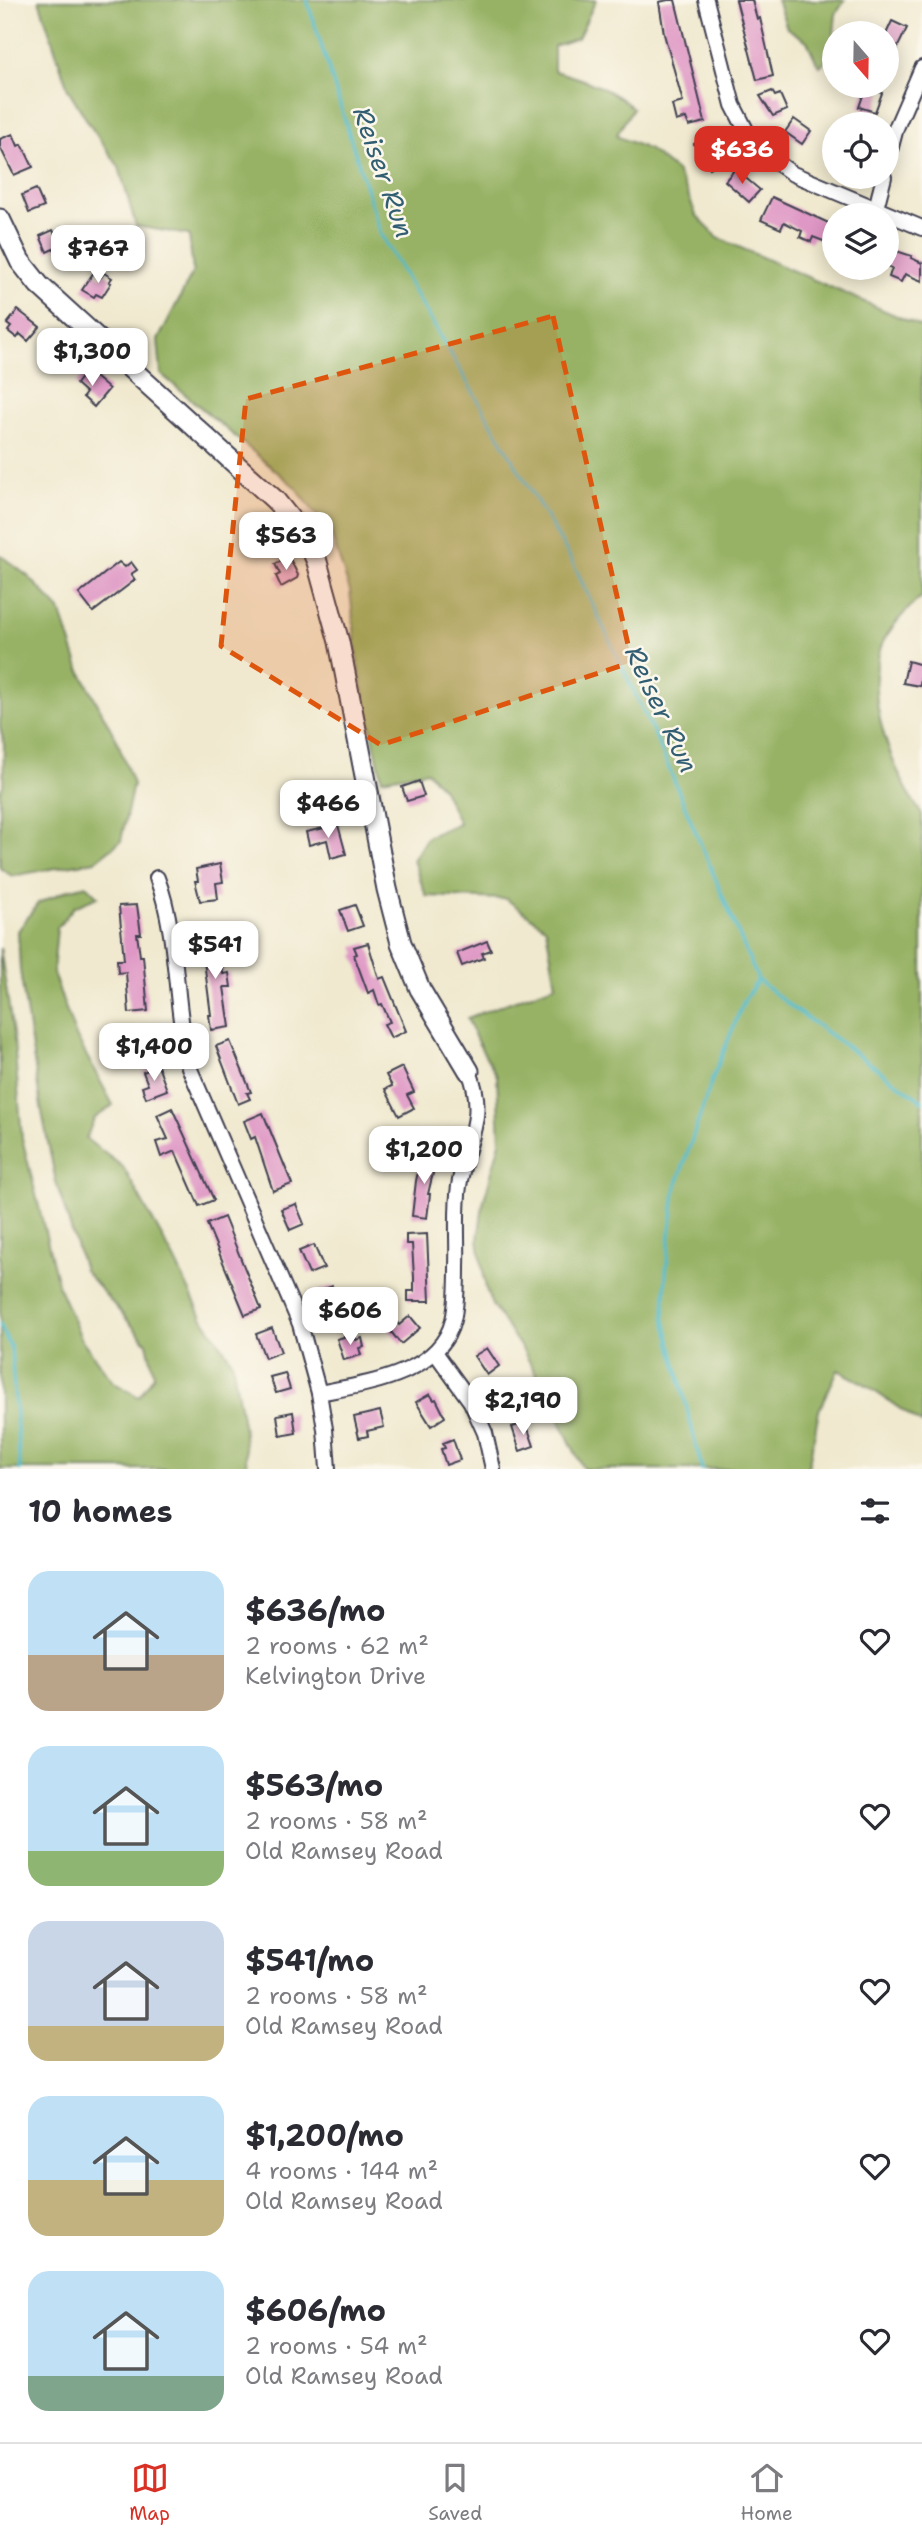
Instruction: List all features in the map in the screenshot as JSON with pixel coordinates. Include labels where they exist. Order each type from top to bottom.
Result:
[{"type":"street","points":[[706,0],[733,106],[762,152],[793,174],[864,203]]},
{"type":"street","points":[[899,121],[922,68]]},
{"type":"street","points":[[899,218],[922,228]]},
{"type":"street","points":[[0,219],[20,261],[39,285],[275,500],[309,541],[338,642],[387,889],[401,943],[420,989],[470,1071],[477,1090],[477,1120],[459,1185],[457,1287],[453,1321],[446,1338],[435,1352],[410,1369],[389,1377],[319,1394]]},
{"type":"street","points":[[157,878],[166,902],[182,1038],[189,1067],[300,1324],[319,1394],[328,1469]]},
{"type":"street","points":[[435,1352],[471,1402],[485,1433],[493,1469]]},
{"type":"highlighted area","points":[[553,316],[632,662],[381,745],[221,646],[246,399]]},
{"type":"green space","points":[[39,0],[596,0],[578,38],[554,46],[554,71],[596,85],[633,108],[616,136],[648,149],[676,171],[696,215],[718,238],[922,327],[922,597],[898,620],[881,647],[876,690],[891,756],[922,815],[922,1424],[863,1383],[838,1370],[819,1410],[808,1469],[582,1467],[524,1352],[492,1305],[486,1289],[478,1240],[483,1204],[500,1142],[497,1076],[467,1018],[556,985],[546,928],[506,899],[426,896],[413,860],[427,837],[459,823],[443,789],[427,771],[382,779],[358,666],[350,591],[331,534],[295,487],[161,374],[158,340],[193,272],[189,235],[136,226],[119,167],[68,89]]},
{"type":"green space","points":[[777,0],[845,0],[836,14],[835,21],[822,21],[820,66],[807,41],[787,28]]},
{"type":"green space","points":[[0,555],[29,577],[60,610],[79,668],[118,743],[133,784],[121,841],[95,861],[12,876],[0,868],[0,791],[3,786],[4,744],[0,727]]},
{"type":"green space","points":[[86,885],[98,897],[74,907],[57,928],[53,973],[75,1034],[113,1105],[94,1119],[86,1139],[123,1167],[174,1259],[202,1317],[232,1361],[243,1424],[247,1469],[0,1469],[0,948],[14,1040],[22,1138],[59,1288],[82,1340],[113,1382],[139,1397],[154,1375],[147,1343],[84,1270],[56,1182],[41,1107],[20,971],[18,931],[38,903]]},
{"type":"building","points":[[675,0],[705,122],[689,126],[686,118],[676,121],[672,105],[683,102],[664,34],[659,2]]},
{"type":"building","points":[[736,0],[752,0],[757,19],[760,18],[773,76],[757,80]]},
{"type":"building","points":[[900,25],[907,28],[900,42]]},
{"type":"building","points":[[772,91],[775,96],[780,94],[787,110],[773,116],[760,96]]},
{"type":"building","points":[[862,98],[880,98],[875,112],[859,107]]},
{"type":"building","points":[[794,119],[811,131],[802,144],[785,132]]},
{"type":"building","points":[[13,134],[18,146],[22,144],[33,167],[14,175],[0,147],[0,139]]},
{"type":"building","points":[[707,135],[717,151],[721,148],[727,157],[710,168],[694,144]]},
{"type":"building","points":[[735,169],[760,190],[749,202],[725,181]]},
{"type":"building","points":[[36,189],[44,207],[29,213],[22,195]]},
{"type":"building","points":[[772,197],[822,220],[822,240],[813,237],[811,242],[800,237],[802,231],[784,222],[781,229],[761,220]]},
{"type":"building","points":[[53,230],[60,246],[47,252],[40,236]]},
{"type":"building","points":[[899,252],[922,263],[922,281],[905,274],[901,282],[896,280],[899,280]]},
{"type":"building","points":[[94,272],[101,277],[104,273],[112,278],[102,297],[96,294],[94,297],[82,290]]},
{"type":"building","points":[[18,310],[40,327],[28,341],[20,334],[17,338],[8,331],[11,327],[7,324]]},
{"type":"building","points":[[87,370],[109,389],[94,407],[83,397],[86,393],[76,384]]},
{"type":"building","points":[[289,557],[298,575],[281,587],[276,576],[280,574],[275,564]]},
{"type":"building","points":[[119,562],[125,567],[131,562],[137,570],[131,574],[135,580],[93,612],[79,594]]},
{"type":"building","points":[[908,661],[922,665],[920,686],[903,683]]},
{"type":"building","points":[[419,781],[424,796],[407,801],[402,787]]},
{"type":"building","points":[[338,825],[346,854],[331,858],[327,840],[309,845],[306,832]]},
{"type":"building","points":[[220,864],[223,882],[216,883],[218,899],[200,901],[195,881],[198,881],[196,869]]},
{"type":"building","points":[[137,905],[141,934],[137,934],[140,956],[143,956],[148,1011],[129,1013],[126,972],[118,973],[117,960],[124,960],[119,906]]},
{"type":"building","points":[[355,905],[363,926],[348,931],[340,910]]},
{"type":"building","points":[[214,929],[223,974],[229,973],[231,987],[224,987],[230,1027],[211,1030],[200,930]]},
{"type":"building","points":[[487,941],[491,950],[482,953],[484,958],[462,966],[457,953]]},
{"type":"building","points":[[368,943],[379,979],[384,977],[406,1031],[391,1038],[384,1024],[390,1022],[382,1004],[379,1005],[374,990],[368,993],[354,955],[357,954],[354,947]]},
{"type":"building","points":[[149,1028],[155,1051],[123,1056],[121,1045],[134,1042],[132,1031]]},
{"type":"building","points":[[230,1041],[251,1092],[247,1093],[250,1099],[238,1104],[216,1046]]},
{"type":"building","points":[[158,1066],[167,1090],[146,1098],[142,1087],[148,1085],[143,1072]]},
{"type":"building","points":[[402,1067],[414,1092],[407,1095],[414,1108],[399,1116],[385,1089],[392,1086],[386,1075]]},
{"type":"building","points":[[172,1108],[214,1200],[199,1206],[175,1151],[161,1157],[156,1142],[168,1139],[157,1115]]},
{"type":"building","points":[[263,1113],[292,1184],[273,1191],[255,1137],[251,1139],[244,1121]]},
{"type":"building","points":[[422,1153],[437,1156],[428,1194],[427,1218],[412,1216]]},
{"type":"building","points":[[296,1204],[304,1224],[290,1230],[281,1209]]},
{"type":"building","points":[[224,1217],[261,1309],[245,1315],[207,1224]]},
{"type":"building","points":[[427,1234],[430,1301],[408,1301],[408,1291],[414,1291],[414,1277],[412,1244],[406,1244],[406,1235]]},
{"type":"building","points":[[314,1245],[324,1268],[309,1274],[299,1251]]},
{"type":"building","points":[[332,1286],[342,1311],[327,1317],[317,1292]]},
{"type":"building","points":[[410,1316],[420,1328],[401,1344],[387,1327],[395,1320],[399,1325]]},
{"type":"building","points":[[272,1328],[281,1352],[265,1358],[256,1334]]},
{"type":"building","points":[[354,1334],[356,1340],[362,1338],[364,1347],[359,1348],[361,1355],[344,1360],[337,1339]]},
{"type":"building","points":[[487,1348],[499,1366],[487,1375],[474,1356]]},
{"type":"building","points":[[285,1373],[290,1389],[276,1393],[270,1377]]},
{"type":"building","points":[[515,1383],[525,1402],[508,1411],[498,1391]]},
{"type":"building","points":[[430,1394],[436,1399],[445,1417],[431,1426],[416,1402]]},
{"type":"building","points":[[380,1411],[384,1427],[367,1431],[368,1436],[359,1438],[354,1417]]},
{"type":"building","points":[[293,1412],[296,1433],[280,1436],[277,1415]]},
{"type":"building","points":[[526,1423],[534,1446],[520,1451],[512,1427]]},
{"type":"building","points":[[453,1439],[460,1460],[446,1465],[441,1449],[445,1448],[443,1443]]},
{"type":"waterway","name":"Reiser Run","points":[[307,0],[381,235],[571,559],[657,740],[758,980],[922,1101]]},
{"type":"waterway","name":"Reiser Run","points":[[702,1469],[664,1316],[675,1190],[712,1080],[744,1001],[758,980]]},
{"type":"waterway","points":[[0,1324],[11,1349],[20,1469]]}]
